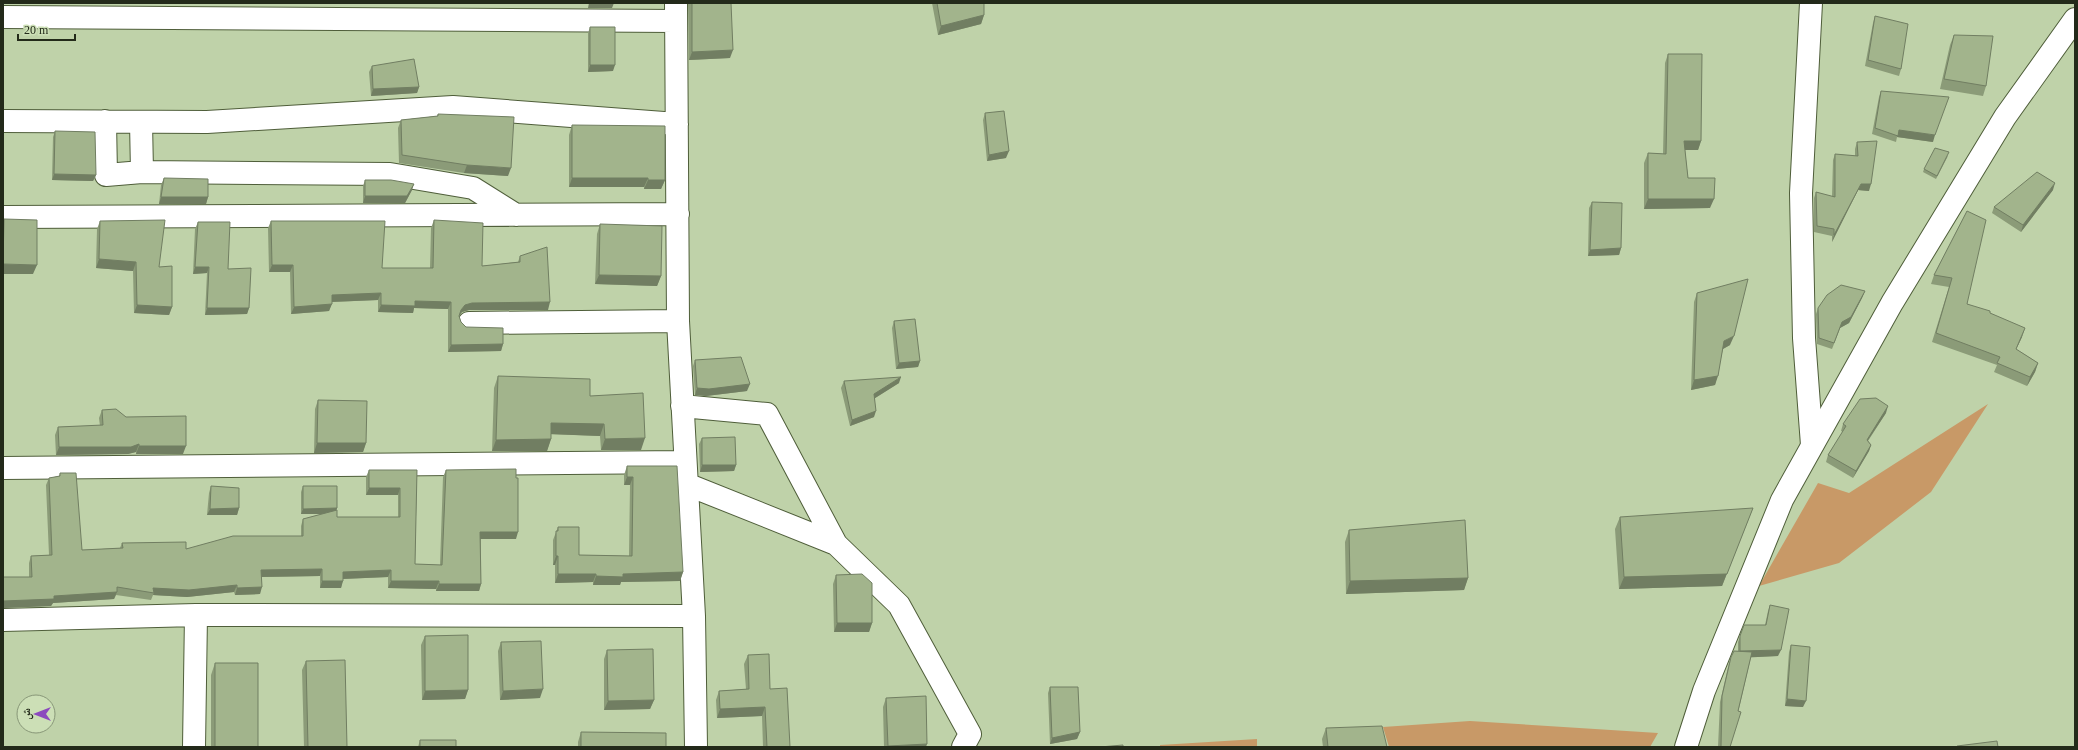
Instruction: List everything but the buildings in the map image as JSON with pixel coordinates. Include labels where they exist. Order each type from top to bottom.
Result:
[{"type":"street","points":[[263,3],[282,18]]},
{"type":"street","points":[[1811,3],[1801,193],[1804,338],[1812,445]]},
{"type":"street","points":[[3,17],[282,18],[676,12],[678,321],[694,616],[696,747]]},
{"type":"street","points":[[1686,747],[1704,691],[1782,500],[1892,303],[2005,116],[2075,19]]},
{"type":"street","points":[[3,121],[207,122],[453,107],[677,124]]},
{"type":"street","points":[[105,121],[106,175],[142,172],[390,174],[473,188],[516,215]]},
{"type":"street","points":[[141,122],[142,172]]},
{"type":"street","points":[[3,217],[678,214]]},
{"type":"street","points":[[469,323],[678,321]]},
{"type":"street","points":[[682,406],[767,414],[836,544],[899,605],[970,734],[963,747]]},
{"type":"street","points":[[3,468],[685,462]]},
{"type":"street","points":[[686,484],[836,544]]},
{"type":"street","points":[[3,620],[196,615],[694,616]]},
{"type":"street","points":[[194,747],[196,615]]},
{"type":"shaded area","points":[[1988,404],[1931,492],[1839,563],[1759,586],[1818,483],[1849,493]]},
{"type":"shaded area","points":[[1470,721],[1658,733],[1650,747],[1389,747],[1383,727]]},
{"type":"shaded area","points":[[1257,739],[1257,747],[1160,747],[1160,745]]}]
